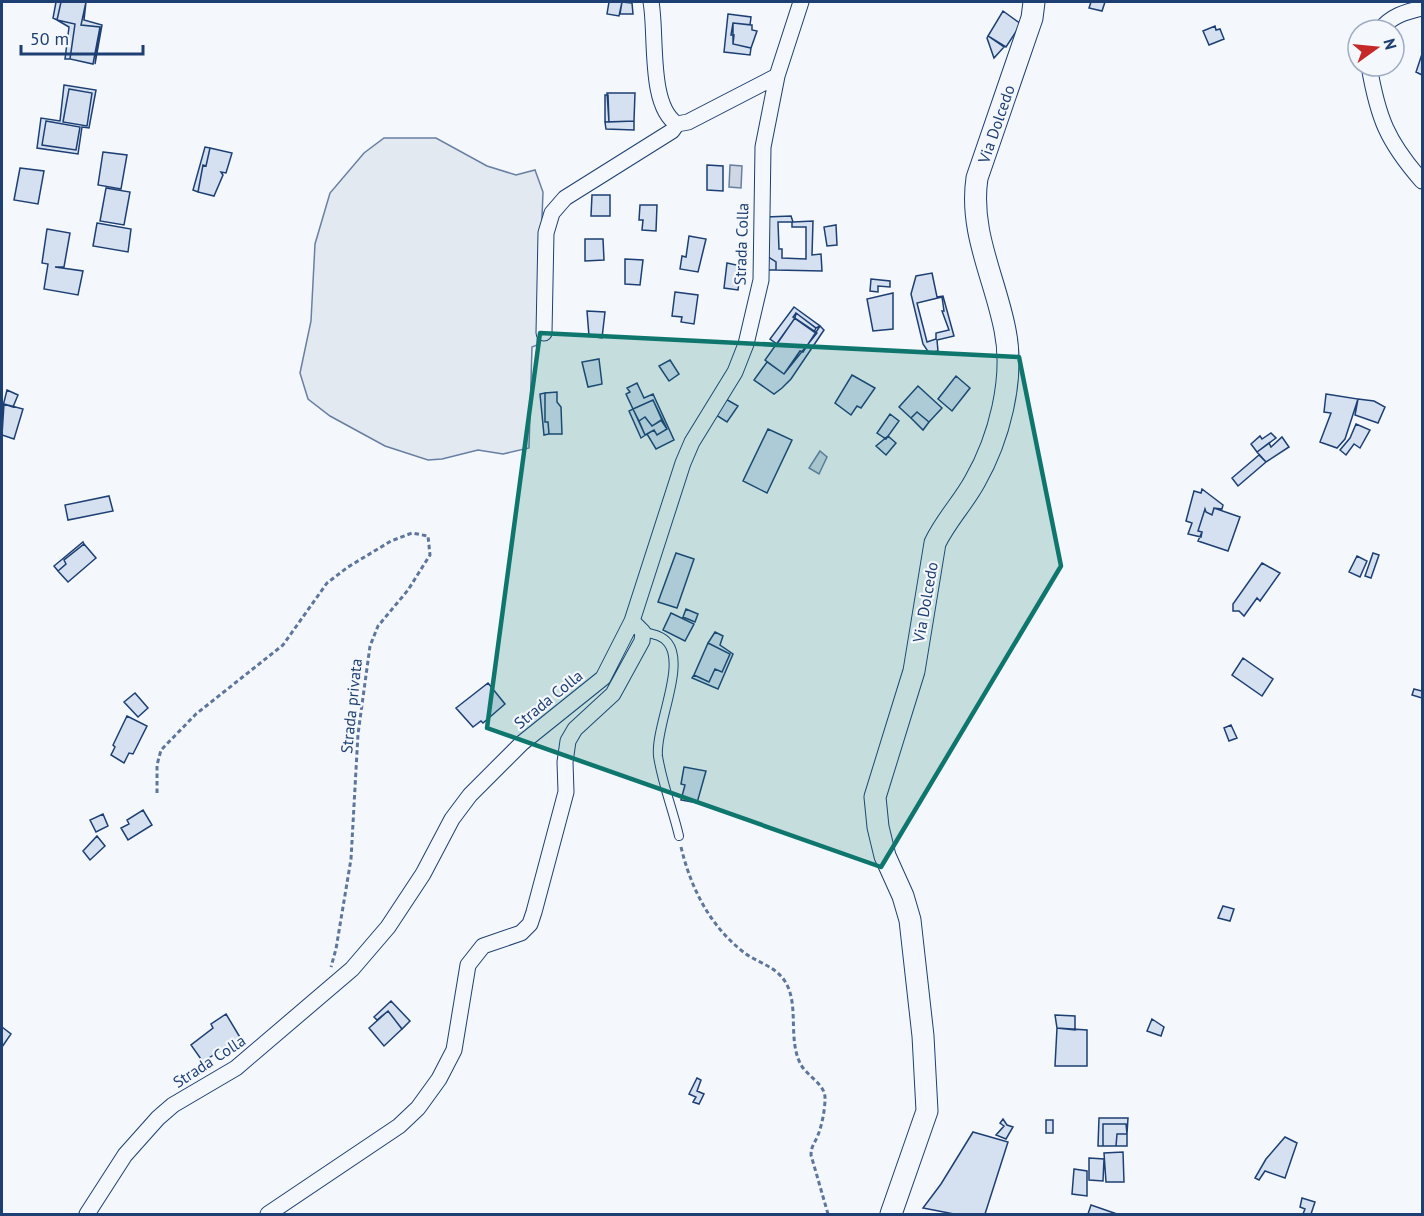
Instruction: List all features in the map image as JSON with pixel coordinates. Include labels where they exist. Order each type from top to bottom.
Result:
[{"type":"main road","name":"Via Dolcedo","points":[[891,1215],[927,1111],[923,1036],[910,920],[903,896],[885,856],[878,827],[875,797],[914,671],[935,543],[943,526],[975,482],[999,423],[1008,369],[1008,350],[1005,330],[976,230],[975,193],[977,178],[1032,18],[1034,2]]},
{"type":"street","points":[[651,2],[659,97],[669,119],[677,124],[688,122],[777,76]]},
{"type":"street","name":"Strada Colla","points":[[87,1215],[125,1155],[158,1118],[173,1105],[236,1068],[352,969],[388,927],[423,874],[452,819],[464,803],[522,743],[603,678],[638,626],[683,463],[735,372],[746,344],[761,280],[761,159],[777,76],[801,2]]},
{"type":"street","points":[[1393,18],[1404,12],[1422,8]]},
{"type":"street","points":[[1372,78],[1385,131],[1422,181]]},
{"type":"street","points":[[544,333],[546,233],[552,213],[565,198],[672,131],[677,124]]},
{"type":"street","points":[[268,1215],[399,1126],[418,1108],[439,1079],[454,1050],[468,965],[483,946],[521,933],[530,924],[566,792],[565,762],[568,741],[575,729],[613,694],[642,641],[638,626]]},
{"type":"lane","points":[[638,626],[658,635],[667,642],[671,650],[673,666],[658,754],[679,836]]},
{"type":"path","name":"Strada privata","points":[[157,792],[157,765],[161,750],[196,714],[283,645],[327,584],[348,567],[391,541],[412,533],[428,536],[430,555],[408,590],[378,626],[369,646],[358,734],[351,859],[336,949],[329,970]]},
{"type":"path","points":[[679,836],[694,884],[718,931],[747,955],[776,971],[786,983],[791,999],[792,1036],[800,1062],[826,1096],[811,1155],[828,1215]]},
{"type":"highlighted area","points":[[540,333],[1019,357],[1061,566],[881,867],[487,728]]},
{"type":"shaded area","points":[[384,138],[436,138],[487,166],[516,175],[535,170],[543,192],[537,345],[532,347],[529,448],[503,454],[478,450],[428,460],[385,446],[330,416],[308,399],[300,373],[311,321],[315,244],[330,193],[364,153]]},
{"type":"shaded area","points":[[730,165],[742,166],[741,188],[729,187]]},
{"type":"shaded area","points":[[820,451],[827,457],[819,474],[809,468]]},
{"type":"building","points":[[56,2],[61,2],[57,20],[53,18]]},
{"type":"building","points":[[61,2],[86,2],[81,25],[100,27],[93,64],[70,59],[75,24],[57,20]]},
{"type":"building","points":[[86,2],[84,20],[102,25],[95,64],[100,27],[81,25]]},
{"type":"building","points":[[609,2],[622,2],[619,16],[607,14]]},
{"type":"building","points":[[622,2],[632,3],[633,14],[620,14]]},
{"type":"building","points":[[1091,2],[1105,2],[1102,11],[1089,8]]},
{"type":"building","points":[[1003,11],[1021,24],[1006,47],[988,36]]},
{"type":"building","points":[[728,14],[751,17],[750,25],[733,23],[731,35],[734,35],[733,44],[751,48],[750,55],[724,52]]},
{"type":"building","points":[[57,20],[75,24],[70,59],[65,59],[69,27]]},
{"type":"building","points":[[733,23],[752,25],[752,30],[757,31],[751,48],[733,44]]},
{"type":"building","points":[[1215,26],[1216,30],[1220,29],[1224,39],[1209,45],[1203,31]]},
{"type":"building","points":[[988,36],[1004,47],[994,58],[987,38]]},
{"type":"building","points":[[1422,54],[1422,75],[1416,72]]},
{"type":"building","points":[[64,85],[96,90],[89,128],[82,127],[78,154],[37,148],[41,118],[60,121]],"holes":[[[69,89],[92,93],[87,126],[63,122]],[[46,121],[80,127],[76,150],[42,145]]]},
{"type":"building","points":[[69,89],[92,93],[87,126],[63,122]]},
{"type":"building","points":[[607,93],[635,93],[634,121],[609,122]]},
{"type":"building","points":[[605,95],[608,95],[609,122],[605,122]]},
{"type":"building","points":[[46,121],[80,127],[76,150],[42,145]]},
{"type":"building","points":[[634,121],[634,130],[606,129],[605,122]]},
{"type":"building","points":[[205,147],[210,148],[206,166],[203,165],[198,192],[193,190]]},
{"type":"building","points":[[210,148],[232,153],[226,173],[221,172],[223,175],[214,196],[198,192],[203,165],[206,166]]},
{"type":"building","points":[[103,152],[127,155],[121,189],[98,185]]},
{"type":"building","points":[[707,165],[723,166],[723,191],[707,190]]},
{"type":"building","points":[[20,168],[44,171],[38,204],[14,200]]},
{"type":"building","points":[[106,188],[130,192],[124,225],[100,221]]},
{"type":"building","points":[[592,195],[610,195],[610,216],[591,216]]},
{"type":"building","points":[[640,205],[657,205],[656,231],[642,230],[643,220],[639,220]]},
{"type":"building","points":[[791,216],[793,222],[813,221],[812,255],[821,254],[822,271],[776,270],[776,262],[767,256],[766,217]]},
{"type":"building","points":[[778,222],[792,222],[792,227],[806,227],[806,259],[782,258],[782,249],[779,249]]},
{"type":"building","points":[[97,223],[131,229],[128,252],[93,246]]},
{"type":"building","points":[[836,225],[837,245],[827,246],[824,227]]},
{"type":"building","points":[[47,229],[70,233],[64,267],[55,267],[83,271],[78,295],[44,289],[48,264],[42,263]]},
{"type":"building","points":[[689,236],[706,239],[698,272],[680,269],[682,256],[686,257]]},
{"type":"building","points":[[585,239],[603,239],[604,260],[585,261]]},
{"type":"building","points":[[767,256],[776,262],[776,270],[766,270]]},
{"type":"building","points":[[625,259],[643,260],[640,285],[625,284]]},
{"type":"building","points":[[727,263],[741,266],[738,290],[724,288]]},
{"type":"building","points":[[932,273],[937,297],[943,296],[954,336],[937,340],[938,351],[929,353],[923,344],[911,294],[916,276]]},
{"type":"building","points":[[871,279],[890,281],[890,287],[878,286],[878,292],[870,291]]},
{"type":"building","points":[[675,292],[698,295],[694,324],[681,322],[682,317],[672,316]]},
{"type":"building","points":[[893,293],[893,329],[873,331],[867,299]]},
{"type":"building","points":[[942,297],[944,311],[942,311],[949,330],[936,333],[936,339],[927,342],[917,303]]},
{"type":"building","points":[[794,307],[820,326],[816,328],[796,313],[777,344],[770,339]]},
{"type":"building","points":[[587,311],[605,312],[602,338],[589,336]]},
{"type":"building","points":[[796,313],[816,328],[814,332],[793,317]]},
{"type":"building","points":[[795,318],[817,333],[784,374],[765,360]]},
{"type":"building","points":[[820,326],[824,330],[791,379],[782,388],[774,394],[754,380],[767,362],[784,374],[800,351],[803,352]]},
{"type":"building","points":[[599,359],[602,384],[588,387],[582,362]]},
{"type":"building","points":[[670,360],[679,374],[669,381],[659,366]]},
{"type":"building","points":[[852,375],[875,388],[861,408],[857,406],[851,415],[835,403]]},
{"type":"building","points":[[956,376],[970,388],[952,411],[938,399]]},
{"type":"building","points":[[637,383],[644,398],[653,394],[674,440],[656,449],[647,434],[654,430],[657,435],[667,429],[653,400],[633,409],[626,394],[630,392],[627,388]]},
{"type":"building","points":[[918,386],[942,408],[929,422],[917,412],[911,418],[899,407]]},
{"type":"building","points":[[7,390],[18,395],[13,407],[4,404],[2,410]]},
{"type":"building","points":[[557,392],[557,402],[561,407],[562,434],[549,434],[548,422],[545,422],[545,393]]},
{"type":"building","points":[[545,393],[545,422],[548,422],[549,434],[544,435],[540,394]]},
{"type":"building","points":[[1326,394],[1358,399],[1345,439],[1337,448],[1320,442],[1331,413],[1324,412]]},
{"type":"building","points":[[724,398],[738,406],[727,422],[716,415]]},
{"type":"building","points":[[1358,399],[1374,401],[1385,407],[1378,423],[1355,415]]},
{"type":"building","points":[[653,400],[662,420],[652,426],[645,417],[639,421],[633,409]]},
{"type":"building","points":[[4,404],[23,409],[14,439],[2,435]]},
{"type":"building","points":[[633,409],[645,435],[647,434],[641,438],[629,411]]},
{"type":"building","points":[[917,412],[929,422],[923,430],[911,418]]},
{"type":"building","points":[[890,414],[899,421],[886,439],[877,433]]},
{"type":"building","points":[[645,417],[652,426],[661,420],[667,429],[657,435],[654,430],[645,435],[639,421]]},
{"type":"building","points":[[1356,424],[1370,430],[1360,448],[1354,444],[1346,455],[1340,450],[1350,438]]},
{"type":"building","points":[[768,429],[792,440],[767,493],[743,481]]},
{"type":"building","points":[[1271,433],[1276,438],[1257,452],[1251,444],[1260,436],[1262,439]]},
{"type":"building","points":[[888,436],[896,443],[886,455],[876,446]]},
{"type":"building","points":[[1282,437],[1289,447],[1266,462],[1257,452],[1269,443],[1271,447]]},
{"type":"building","points":[[1259,455],[1266,462],[1238,486],[1232,478]]},
{"type":"building","points":[[1202,489],[1223,505],[1222,509],[1214,508],[1212,515],[1205,509],[1198,531],[1202,532],[1201,537],[1188,534],[1192,523],[1186,521],[1194,491],[1201,493]]},
{"type":"building","points":[[109,496],[113,511],[68,520],[65,505]]},
{"type":"building","points":[[1214,508],[1240,517],[1228,551],[1198,541],[1202,532],[1198,531],[1205,509],[1212,515]]},
{"type":"building","points":[[83,542],[84,544],[64,560],[66,564],[58,571],[54,566]]},
{"type":"building","points":[[84,544],[96,558],[68,582],[58,571],[66,564],[64,560]]},
{"type":"building","points":[[676,553],[694,559],[677,608],[658,602]]},
{"type":"building","points":[[1373,553],[1379,555],[1371,578],[1365,576]]},
{"type":"building","points":[[1357,556],[1367,561],[1360,577],[1349,572]]},
{"type":"building","points":[[1262,563],[1280,573],[1260,601],[1257,598],[1244,616],[1239,611],[1233,611],[1233,604]]},
{"type":"building","points":[[686,609],[698,614],[695,622],[683,617]]},
{"type":"building","points":[[671,613],[694,624],[685,641],[663,630]]},
{"type":"building","points":[[715,632],[723,636],[720,645],[733,654],[718,689],[692,678],[694,675],[709,682],[715,669],[722,672],[730,654],[708,643]]},
{"type":"building","points":[[708,643],[730,654],[722,672],[715,669],[709,682],[694,675]]},
{"type":"building","points":[[1243,658],[1273,679],[1262,696],[1232,675]]},
{"type":"building","points":[[488,683],[505,704],[483,723],[481,721],[473,727],[456,708]]},
{"type":"building","points":[[1414,689],[1422,691],[1422,698],[1412,695]]},
{"type":"building","points":[[135,693],[148,708],[138,717],[124,702]]},
{"type":"building","points":[[127,716],[147,726],[133,754],[129,753],[124,763],[111,755],[115,747],[113,745]]},
{"type":"building","points":[[1231,725],[1237,738],[1229,741],[1224,728]]},
{"type":"building","points":[[684,767],[706,771],[697,803],[681,800],[685,785],[681,784]]},
{"type":"building","points":[[143,810],[152,825],[128,840],[121,828],[129,824],[127,820]]},
{"type":"building","points":[[103,814],[108,826],[96,832],[90,820]]},
{"type":"building","points":[[97,836],[105,846],[90,860],[83,851]]},
{"type":"building","points":[[1223,906],[1234,909],[1230,921],[1218,918]]},
{"type":"building","points":[[391,1001],[410,1021],[402,1029],[388,1011],[377,1020],[374,1017]]},
{"type":"building","points":[[388,1011],[402,1029],[384,1046],[369,1028]]},
{"type":"building","points":[[226,1014],[241,1039],[228,1052],[227,1048],[203,1062],[191,1045],[213,1028],[211,1024]]},
{"type":"building","points":[[1055,1015],[1075,1016],[1075,1030],[1057,1028]]},
{"type":"building","points":[[1152,1019],[1164,1027],[1161,1036],[1147,1031]]},
{"type":"building","points":[[2,1027],[11,1034],[2,1047]]},
{"type":"building","points":[[1057,1028],[1087,1030],[1087,1066],[1055,1066]]},
{"type":"building","points":[[697,1078],[701,1080],[697,1091],[704,1094],[699,1104],[693,1102],[696,1097],[689,1094]]},
{"type":"building","points":[[1099,1118],[1128,1118],[1127,1134],[1126,1124],[1103,1124],[1103,1146],[1098,1146]]},
{"type":"building","points":[[1003,1119],[1007,1125],[1013,1127],[1006,1139],[996,1135],[1004,1126],[1000,1123]]},
{"type":"building","points":[[1046,1120],[1053,1120],[1053,1133],[1046,1133]]},
{"type":"building","points":[[1103,1124],[1126,1124],[1127,1134],[1117,1134],[1116,1146],[1103,1146]]},
{"type":"building","points":[[973,1132],[1008,1142],[985,1214],[954,1214],[923,1208],[941,1184]]},
{"type":"building","points":[[1117,1134],[1127,1134],[1127,1146],[1116,1146]]},
{"type":"building","points":[[1285,1137],[1297,1143],[1285,1178],[1265,1171],[1259,1180],[1255,1178],[1266,1159]]},
{"type":"building","points":[[1123,1152],[1124,1182],[1106,1182],[1104,1153]]},
{"type":"building","points":[[1089,1158],[1104,1159],[1103,1181],[1089,1180]]},
{"type":"building","points":[[1074,1169],[1087,1171],[1087,1196],[1072,1194]]},
{"type":"building","points":[[1302,1198],[1315,1202],[1311,1214],[1303,1214],[1305,1209],[1300,1207]]},
{"type":"building","points":[[1091,1205],[1117,1214],[1088,1214]]}]
